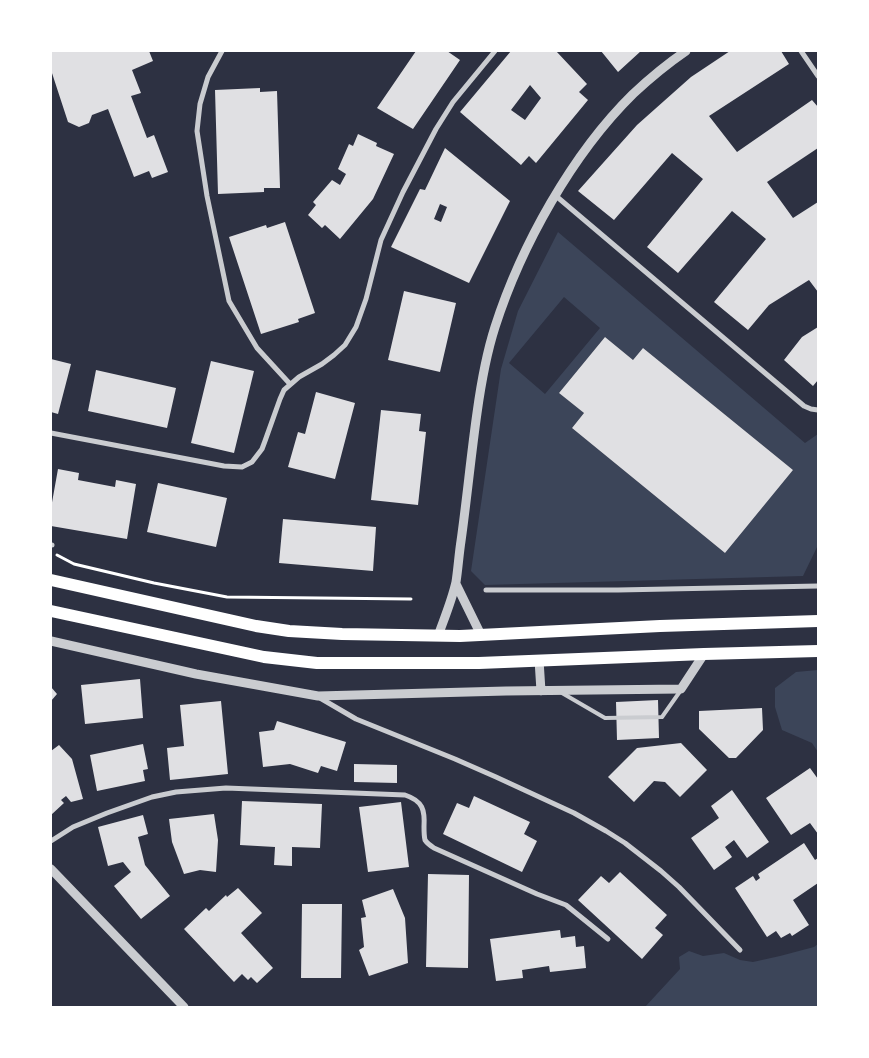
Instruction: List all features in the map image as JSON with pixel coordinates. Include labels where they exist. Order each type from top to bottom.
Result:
[{"type":"main road","points":[[51,580],[271,629],[342,634],[481,635],[660,626],[818,621]]},
{"type":"main road","points":[[51,611],[264,656],[317,663],[438,664],[818,651]]},
{"type":"street","points":[[222,51],[208,77],[200,104],[198,131],[207,196],[229,301],[257,348],[290,384]]},
{"type":"street","points":[[51,433],[190,460],[242,467],[252,462],[262,449],[284,390],[299,377],[334,355],[345,345],[356,327],[366,299],[381,240],[403,192],[436,129],[454,102],[495,51]]},
{"type":"street","points":[[438,636],[456,584],[477,413],[490,346],[501,311],[522,260],[542,218],[595,136],[634,93],[686,51]]},
{"type":"street","points":[[801,51],[818,76]]},
{"type":"street","points":[[556,196],[804,406],[818,410]]},
{"type":"street","points":[[456,584],[481,635]]},
{"type":"street","points":[[486,590],[628,590],[818,586]]},
{"type":"street","points":[[51,642],[196,674],[318,696],[682,689],[704,654]]},
{"type":"street","points":[[539,660],[541,691]]},
{"type":"street","points":[[318,696],[356,719],[496,777],[606,831],[661,871],[740,950]]},
{"type":"street","points":[[51,841],[73,827],[101,815],[152,797],[176,792],[226,788],[406,795],[422,806],[425,840],[434,848],[566,905],[608,939]]},
{"type":"street","points":[[51,869],[184,1007]]},
{"type":"lane","points":[[557,691],[605,718],[662,717],[682,689]]},
{"type":"path","points":[[52,545],[52,553],[74,564],[154,583],[228,596],[411,599]]},
{"type":"shaded area","points":[[558,232],[805,443],[818,434],[818,545],[803,576],[485,585],[471,571],[501,369],[518,311]],"holes":[[[564,297],[600,328],[545,394],[509,363]],[[605,337],[633,360],[643,348],[793,470],[725,553],[572,428],[584,413],[559,393]]]},
{"type":"shaded area","points":[[818,670],[818,752],[812,743],[782,730],[775,707],[775,688],[796,672]]},
{"type":"shaded area","points":[[818,944],[818,1007],[645,1007],[680,969],[679,957],[689,951],[703,956],[724,953],[740,960],[753,962],[814,947]]},
{"type":"building","points":[[51,51],[149,51],[153,61],[132,70],[141,93],[131,96],[147,138],[154,135],[168,172],[152,178],[149,171],[134,177],[108,109],[92,115],[89,123],[79,127],[68,122],[51,70]]},
{"type":"building","points":[[416,51],[447,51],[460,60],[413,129],[377,108]]},
{"type":"building","points":[[511,51],[556,51],[587,84],[579,92],[588,100],[536,163],[529,156],[521,165],[460,112]],"holes":[[[530,85],[541,98],[525,120],[511,110]]]},
{"type":"building","points":[[601,51],[641,51],[618,72]]},
{"type":"building","points":[[730,51],[781,51],[789,64],[709,116],[737,152],[812,100],[818,107],[818,148],[767,182],[793,218],[818,202],[818,292],[809,280],[769,305],[748,330],[714,302],[766,239],[732,211],[678,273],[647,247],[703,179],[672,153],[614,220],[578,191],[637,125],[691,77]]},
{"type":"building","points":[[260,88],[260,92],[277,91],[280,188],[264,188],[264,192],[218,194],[215,90]]},
{"type":"building","points":[[358,134],[377,143],[376,146],[394,154],[373,199],[340,239],[325,225],[322,228],[308,215],[316,205],[313,202],[332,180],[340,185],[346,174],[338,169],[349,144],[353,146]]},
{"type":"building","points":[[445,148],[510,201],[469,283],[391,247],[420,189],[425,190]],"holes":[[[440,204],[447,207],[441,222],[434,219]]]},
{"type":"building","points":[[285,222],[315,313],[298,319],[299,322],[261,334],[229,237],[266,225],[267,228]]},
{"type":"building","points":[[404,291],[456,303],[440,372],[388,360]]},
{"type":"building","points":[[818,327],[818,380],[813,386],[784,360],[802,337]]},
{"type":"building","points":[[605,337],[633,360],[643,348],[793,470],[725,553],[572,428],[584,413],[559,393]]},
{"type":"building","points":[[51,359],[71,364],[58,414],[51,412]]},
{"type":"building","points":[[211,361],[254,371],[234,453],[191,443]]},
{"type":"building","points":[[96,370],[176,388],[167,428],[88,411]]},
{"type":"building","points":[[316,392],[355,403],[335,479],[288,467],[298,432],[305,434]]},
{"type":"building","points":[[381,410],[421,414],[419,431],[426,432],[418,505],[371,500]]},
{"type":"building","points":[[58,469],[79,473],[78,480],[115,487],[116,480],[136,484],[127,539],[51,526],[51,508]]},
{"type":"building","points":[[158,483],[227,498],[216,547],[147,532]]},
{"type":"building","points":[[283,519],[376,527],[373,571],[279,563]]},
{"type":"building","points":[[140,679],[143,718],[85,724],[81,685]]},
{"type":"building","points":[[51,687],[57,694],[51,701]]},
{"type":"building","points":[[658,700],[659,738],[617,740],[616,702]]},
{"type":"building","points":[[221,701],[228,774],[170,780],[167,748],[184,746],[180,705]]},
{"type":"building","points":[[762,708],[763,730],[736,758],[729,758],[699,729],[699,711]]},
{"type":"building","points":[[277,721],[346,742],[337,771],[321,766],[318,773],[290,764],[263,767],[259,732],[274,730]]},
{"type":"building","points":[[681,743],[707,770],[680,797],[665,782],[654,781],[634,802],[608,777],[637,748]]},
{"type":"building","points":[[143,744],[148,769],[143,770],[145,781],[97,791],[90,755]]},
{"type":"building","points":[[59,745],[72,759],[83,799],[71,802],[66,796],[61,800],[64,803],[51,815],[51,751]]},
{"type":"building","points":[[354,764],[397,765],[397,783],[354,782]]},
{"type":"building","points":[[810,768],[818,779],[818,834],[810,823],[791,835],[766,798]]},
{"type":"building","points":[[732,790],[769,842],[747,858],[734,840],[725,847],[732,857],[714,870],[691,838],[719,818],[711,806]]},
{"type":"building","points":[[474,796],[530,822],[524,834],[537,841],[522,872],[443,834],[457,803],[469,808]]},
{"type":"building","points":[[242,801],[322,804],[320,848],[292,847],[292,866],[274,865],[275,847],[240,845]]},
{"type":"building","points":[[401,802],[409,867],[368,872],[359,807]]},
{"type":"building","points":[[214,814],[218,840],[216,872],[200,870],[184,874],[172,842],[169,819]]},
{"type":"building","points":[[143,815],[148,834],[138,837],[145,865],[170,896],[141,919],[114,886],[131,872],[123,862],[108,866],[98,827]]},
{"type":"building","points":[[804,843],[815,860],[818,858],[818,883],[793,900],[809,925],[792,936],[790,933],[781,938],[776,931],[767,937],[735,888],[753,876],[756,881],[760,878],[758,874]]},
{"type":"building","points":[[620,872],[667,915],[655,928],[663,935],[642,959],[578,900],[601,876],[609,883]]},
{"type":"building","points":[[428,874],[469,875],[468,968],[426,967]]},
{"type":"building","points":[[238,888],[262,913],[241,933],[273,968],[257,983],[251,977],[248,980],[242,974],[234,982],[184,929],[206,908],[209,911],[226,895],[227,897]]},
{"type":"building","points":[[393,889],[405,918],[408,963],[369,976],[359,950],[364,947],[361,918],[366,917],[362,900]]},
{"type":"building","points":[[302,904],[342,904],[341,978],[301,978]]},
{"type":"building","points":[[560,930],[561,938],[575,936],[576,947],[584,946],[586,968],[550,972],[549,966],[522,970],[523,978],[496,981],[490,939]]}]
